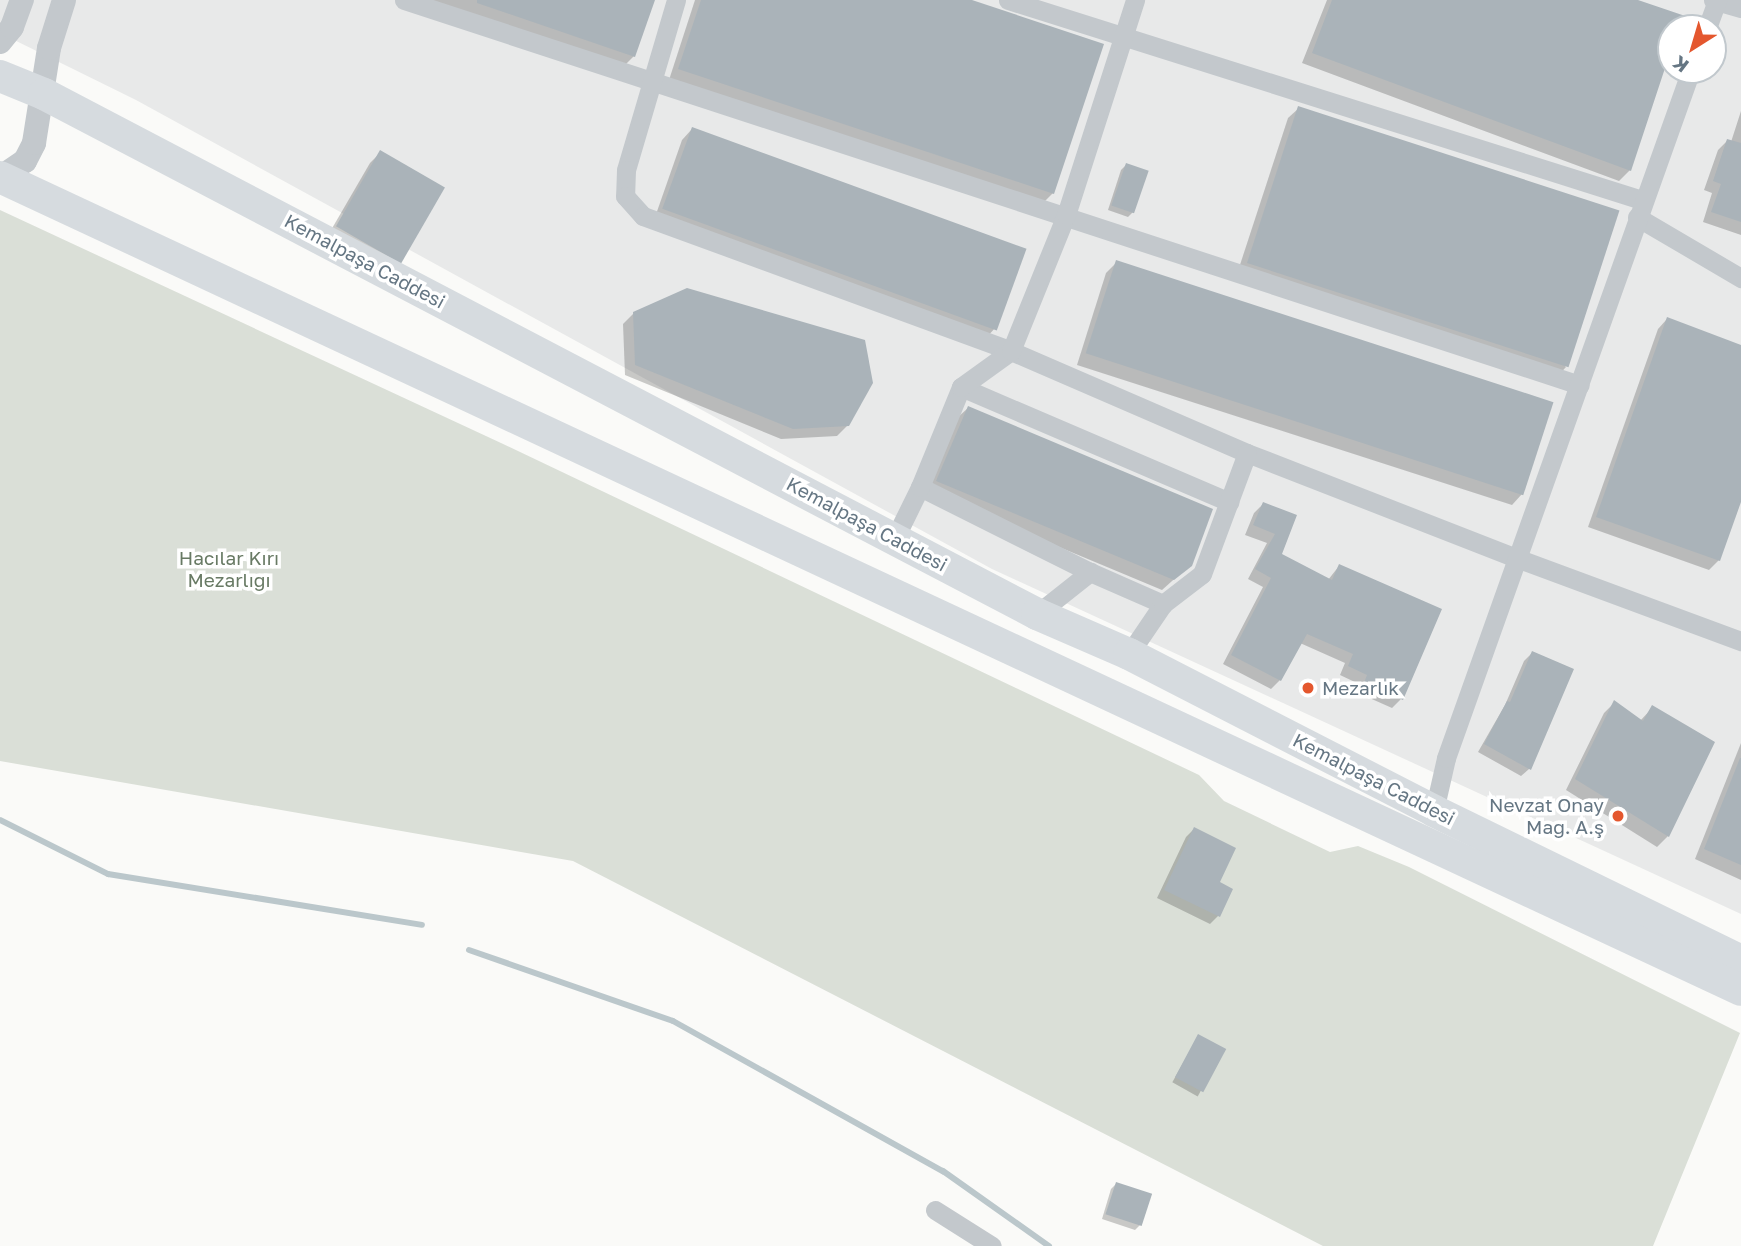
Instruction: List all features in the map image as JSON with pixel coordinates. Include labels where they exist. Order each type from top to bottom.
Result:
[{"type":"main road","name":"Kemalpaşa Caddesi","points":[[0,76],[44,94],[1037,614],[1129,654],[1434,811],[1741,961]]},
{"type":"main road","name":"Kemalpaşa Caddesi","points":[[0,177],[1741,990]]},
{"type":"street","points":[[0,42],[12,27],[22,0]]},
{"type":"street","points":[[0,177],[25,161],[34,143],[44,94],[49,48],[64,0]]},
{"type":"street","points":[[404,0],[1580,385]]},
{"type":"street","points":[[676,0],[650,80],[626,170],[625,196],[643,216],[1011,351],[1247,453],[1519,559],[1741,641]]},
{"type":"street","points":[[1008,0],[1640,209],[1741,278]]},
{"type":"street","points":[[895,538],[920,487],[961,387],[1011,351],[1066,215],[1135,0]]},
{"type":"street","points":[[1716,0],[1741,8]]},
{"type":"street","points":[[1434,811],[1446,758],[1686,84]]},
{"type":"street","points":[[961,387],[1229,502]]},
{"type":"street","points":[[1129,654],[1163,604],[1202,574],[1247,453]]},
{"type":"street","points":[[920,487],[1090,572],[1163,604]]},
{"type":"street","points":[[1037,614],[1090,572]]},
{"type":"street","points":[[935,1210],[992,1246]]},
{"type":"shaded area","points":[[0,0],[1741,0],[1741,914],[992,569],[136,100],[0,33]]},
{"type":"green space","name":"Hacılar Kırı Mezarlığı","points":[[0,210],[501,443],[1199,775],[1224,801],[1330,852],[1358,846],[1409,867],[1740,1033],[1653,1246],[1323,1246],[573,861],[0,761]]},
{"type":"building","points":[[477,0],[655,0],[635,57],[477,3]]},
{"type":"building","points":[[701,0],[972,0],[1104,44],[1054,194],[678,69]]},
{"type":"building","points":[[1332,0],[1638,0],[1679,14],[1657,14],[1657,84],[1660,84],[1631,171],[1312,53]]},
{"type":"building","points":[[1298,106],[1619,210],[1568,367],[1247,263]]},
{"type":"building","points":[[692,127],[1027,249],[997,331],[662,209]]},
{"type":"building","points":[[1727,139],[1741,143],[1741,222],[1711,212],[1721,184],[1713,181]]},
{"type":"building","points":[[380,150],[445,188],[401,264],[336,226]]},
{"type":"building","points":[[1126,163],[1149,171],[1134,213],[1111,206]]},
{"type":"building","points":[[1116,260],[1553,402],[1523,495],[1086,353]]},
{"type":"building","points":[[687,288],[865,340],[873,383],[849,426],[793,429],[635,365],[633,312]]},
{"type":"building","points":[[1667,317],[1741,345],[1741,502],[1720,561],[1596,517]]},
{"type":"building","points":[[968,406],[1213,509],[1192,566],[1174,580],[936,481]]},
{"type":"building","points":[[1263,502],[1297,515],[1282,554],[1332,580],[1339,564],[1442,609],[1403,700],[1364,683],[1367,675],[1348,666],[1353,654],[1307,634],[1281,681],[1231,655],[1271,578],[1255,569],[1275,534],[1253,525]]},
{"type":"building","points":[[1532,651],[1574,669],[1531,770],[1484,744],[1507,701],[1510,702]]},
{"type":"building","points":[[1614,700],[1643,721],[1652,705],[1715,742],[1669,837],[1575,779]]},
{"type":"building","points":[[1741,758],[1741,865],[1704,849]]},
{"type":"building","points":[[1194,827],[1236,848],[1220,882],[1233,889],[1220,917],[1164,890]]},
{"type":"building","points":[[1198,1034],[1226,1049],[1203,1092],[1175,1077]]},
{"type":"building","points":[[1116,1182],[1152,1194],[1142,1226],[1105,1214]]},
{"type":"waterway","points":[[0,820],[108,874],[422,925]]},
{"type":"waterway","points":[[469,950],[673,1021],[943,1171],[1049,1246]]},
{"type":"place","name":"Mezarlık","points":[[1308,688]]},
{"type":"place","name":"Nevzat Onay Mağ. A.ş","points":[[1618,816]]}]
